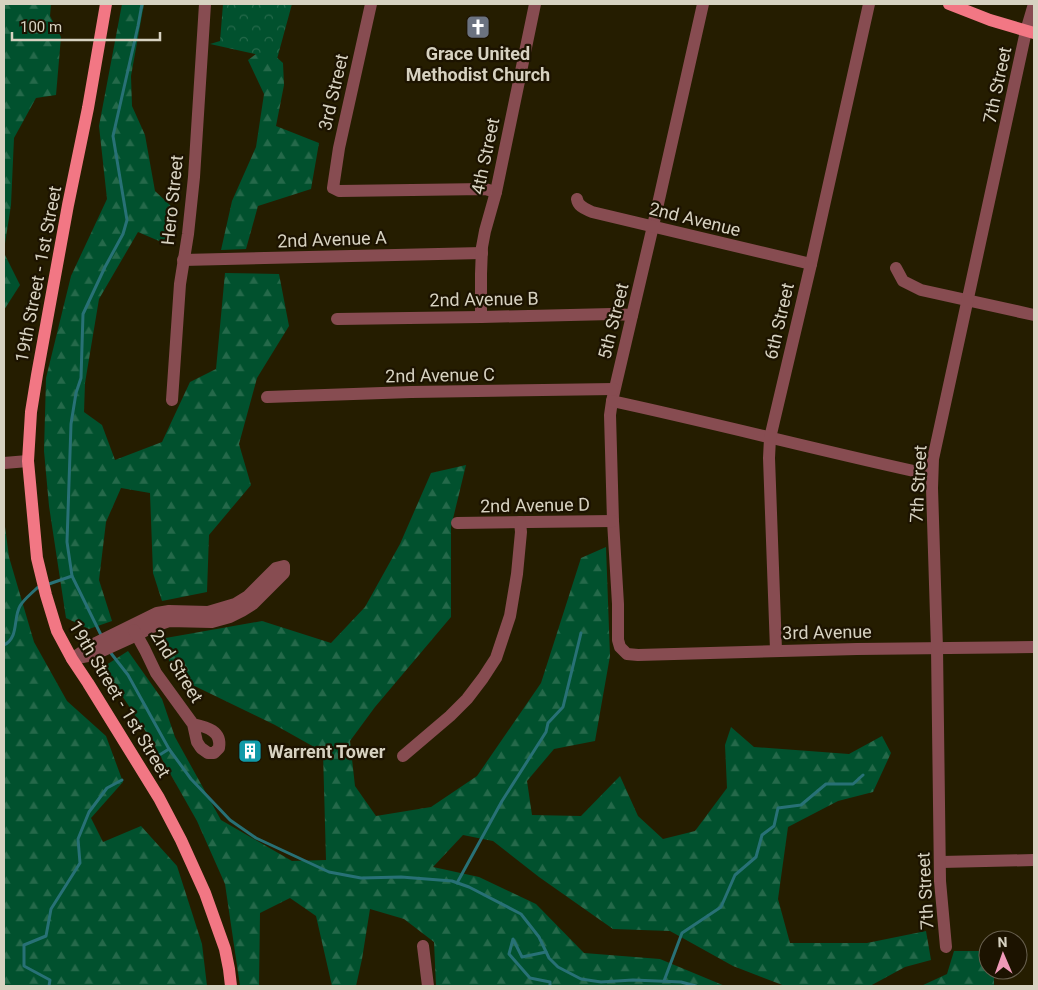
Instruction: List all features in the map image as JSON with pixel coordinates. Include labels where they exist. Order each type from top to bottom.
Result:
[{"type":"main road","name":"19th Street - 1st Street","points":[[106,4],[31,412],[28,462],[34,531],[46,595],[57,631],[72,659],[159,798],[181,840],[215,918],[225,949],[231,986]]},
{"type":"main road","points":[[949,4],[990,20],[1030,32]]},
{"type":"street","name":"Hero Street","points":[[172,400],[183,260],[188,234],[194,177],[205,4]]},
{"type":"street","name":"3rd Street","points":[[372,4],[339,148],[333,188],[339,191],[485,189],[496,192]]},
{"type":"street","name":"4th Street","points":[[481,318],[481,274],[485,231],[496,192],[536,4]]},
{"type":"street","name":"5th Street","points":[[622,650],[618,640],[610,415],[703,4]]},
{"type":"street","name":"6th Street","points":[[776,650],[769,458],[770,438],[811,264],[868,4]]},
{"type":"street","name":"7th Street","points":[[946,947],[940,882],[933,459],[967,300],[1030,32],[1034,4]]},
{"type":"street","name":"2nd Avenue","points":[[577,199],[580,206],[592,212],[811,264]]},
{"type":"street","name":"2nd Avenue A","points":[[183,260],[482,253]]},
{"type":"street","points":[[896,268],[903,282],[920,290],[1034,315]]},
{"type":"street","name":"2nd Avenue B","points":[[337,319],[632,315]]},
{"type":"street","name":"2nd Avenue C","points":[[267,397],[411,392],[613,395],[690,418],[770,438],[848,457],[932,474]]},
{"type":"street","points":[[4,463],[28,462]]},
{"type":"street","name":"2nd Avenue D","points":[[458,523],[613,521]]},
{"type":"street","points":[[403,756],[467,699],[496,658],[510,616],[517,574],[521,532],[520,522]]},
{"type":"street","points":[[72,659],[92,645],[134,630],[169,621],[212,622],[230,617],[253,604],[284,573],[284,566],[276,568],[248,596],[226,608],[208,612],[169,611],[157,613],[134,630]]},
{"type":"street","name":"2nd Street","points":[[134,630],[156,673],[194,724]]},
{"type":"street","name":"3rd Avenue","points":[[622,650],[627,654],[638,655],[776,650],[1034,648]]},
{"type":"street","points":[[940,862],[1034,860]]},
{"type":"street","points":[[423,946],[428,986]]},
{"type":"green space","points":[[4,4],[51,4],[50,16],[61,37],[56,95],[36,98],[14,138],[11,205],[4,250]]},
{"type":"green space","points":[[122,4],[144,4],[131,76],[132,106],[145,135],[155,191],[173,208],[166,244],[138,232],[99,299],[85,383],[84,412],[102,425],[115,460],[162,442],[190,382],[216,369],[225,273],[279,274],[289,326],[257,378],[239,444],[251,485],[209,535],[207,592],[162,601],[153,573],[150,493],[121,488],[106,522],[99,580],[112,621],[89,629],[66,618],[49,506],[44,451],[46,378],[71,276],[107,199],[99,126]]},
{"type":"green space","points":[[223,4],[292,4],[277,59],[210,44],[220,41]]},
{"type":"green space","points":[[265,47],[283,63],[284,85],[276,126],[319,143],[311,189],[258,206],[246,249],[221,250],[232,201],[256,147],[264,94],[248,60]]},
{"type":"green space","points":[[4,253],[20,285],[4,310]]},
{"type":"green space","points":[[466,465],[451,527],[451,617],[375,707],[350,741],[355,786],[376,816],[431,807],[477,776],[541,683],[581,558],[606,547],[610,656],[595,741],[554,749],[527,781],[532,815],[581,816],[620,776],[638,816],[663,839],[695,831],[727,788],[725,745],[731,727],[754,747],[849,754],[882,736],[891,753],[873,792],[838,801],[788,827],[778,899],[790,943],[867,943],[926,931],[931,960],[905,967],[870,986],[785,986],[733,966],[670,931],[613,929],[539,877],[493,841],[463,835],[433,867],[479,877],[536,904],[584,953],[660,959],[725,986],[436,986],[434,942],[404,919],[370,909],[356,986],[332,986],[316,916],[290,898],[260,913],[259,986],[240,986],[225,884],[197,821],[150,738],[103,667],[128,651],[162,699],[175,737],[221,820],[292,861],[326,860],[323,752],[275,725],[176,677],[160,639],[262,621],[331,643],[365,607],[400,544],[431,473]]},
{"type":"green space","points":[[4,519],[9,557],[34,642],[67,701],[106,736],[123,782],[91,818],[103,842],[141,826],[177,866],[202,944],[207,986],[4,986]]},
{"type":"green space","points":[[954,951],[978,951],[978,980],[994,980],[994,986],[921,986],[947,974]]},
{"type":"waterway","points":[[102,637],[72,576],[67,542],[71,424],[76,393],[81,378],[83,314],[123,234],[127,220],[113,136],[142,4]]},
{"type":"waterway","points":[[46,585],[72,576]]},
{"type":"waterway","points":[[4,645],[12,638],[18,611],[23,601],[40,587]]},
{"type":"waterway","points":[[457,883],[502,801],[546,732],[548,723],[563,707],[581,633]]},
{"type":"waterway","points":[[110,652],[128,675],[169,749],[191,779],[230,820],[256,838],[329,872],[361,878],[401,877],[452,881],[469,887],[521,914],[539,937],[549,958],[558,967],[581,979],[601,982],[633,980],[681,982],[696,986]]},
{"type":"waterway","points":[[153,759],[169,749]]},
{"type":"waterway","points":[[664,981],[682,933],[721,907],[735,875],[756,857],[762,835],[774,826],[778,808],[801,805],[826,784],[853,784],[863,775]]},
{"type":"waterway","points":[[49,986],[50,980],[24,966],[24,945],[46,936],[51,909],[80,863],[78,839],[89,812],[107,788],[122,780]]},
{"type":"waterway","points":[[546,952],[522,957],[513,939],[509,954],[530,978],[550,982],[550,986]]},
{"type":"place","name":"Grace United Methodist Church","points":[[478,27]]},
{"type":"place","name":"Warrent Tower","points":[[250,751]]}]
